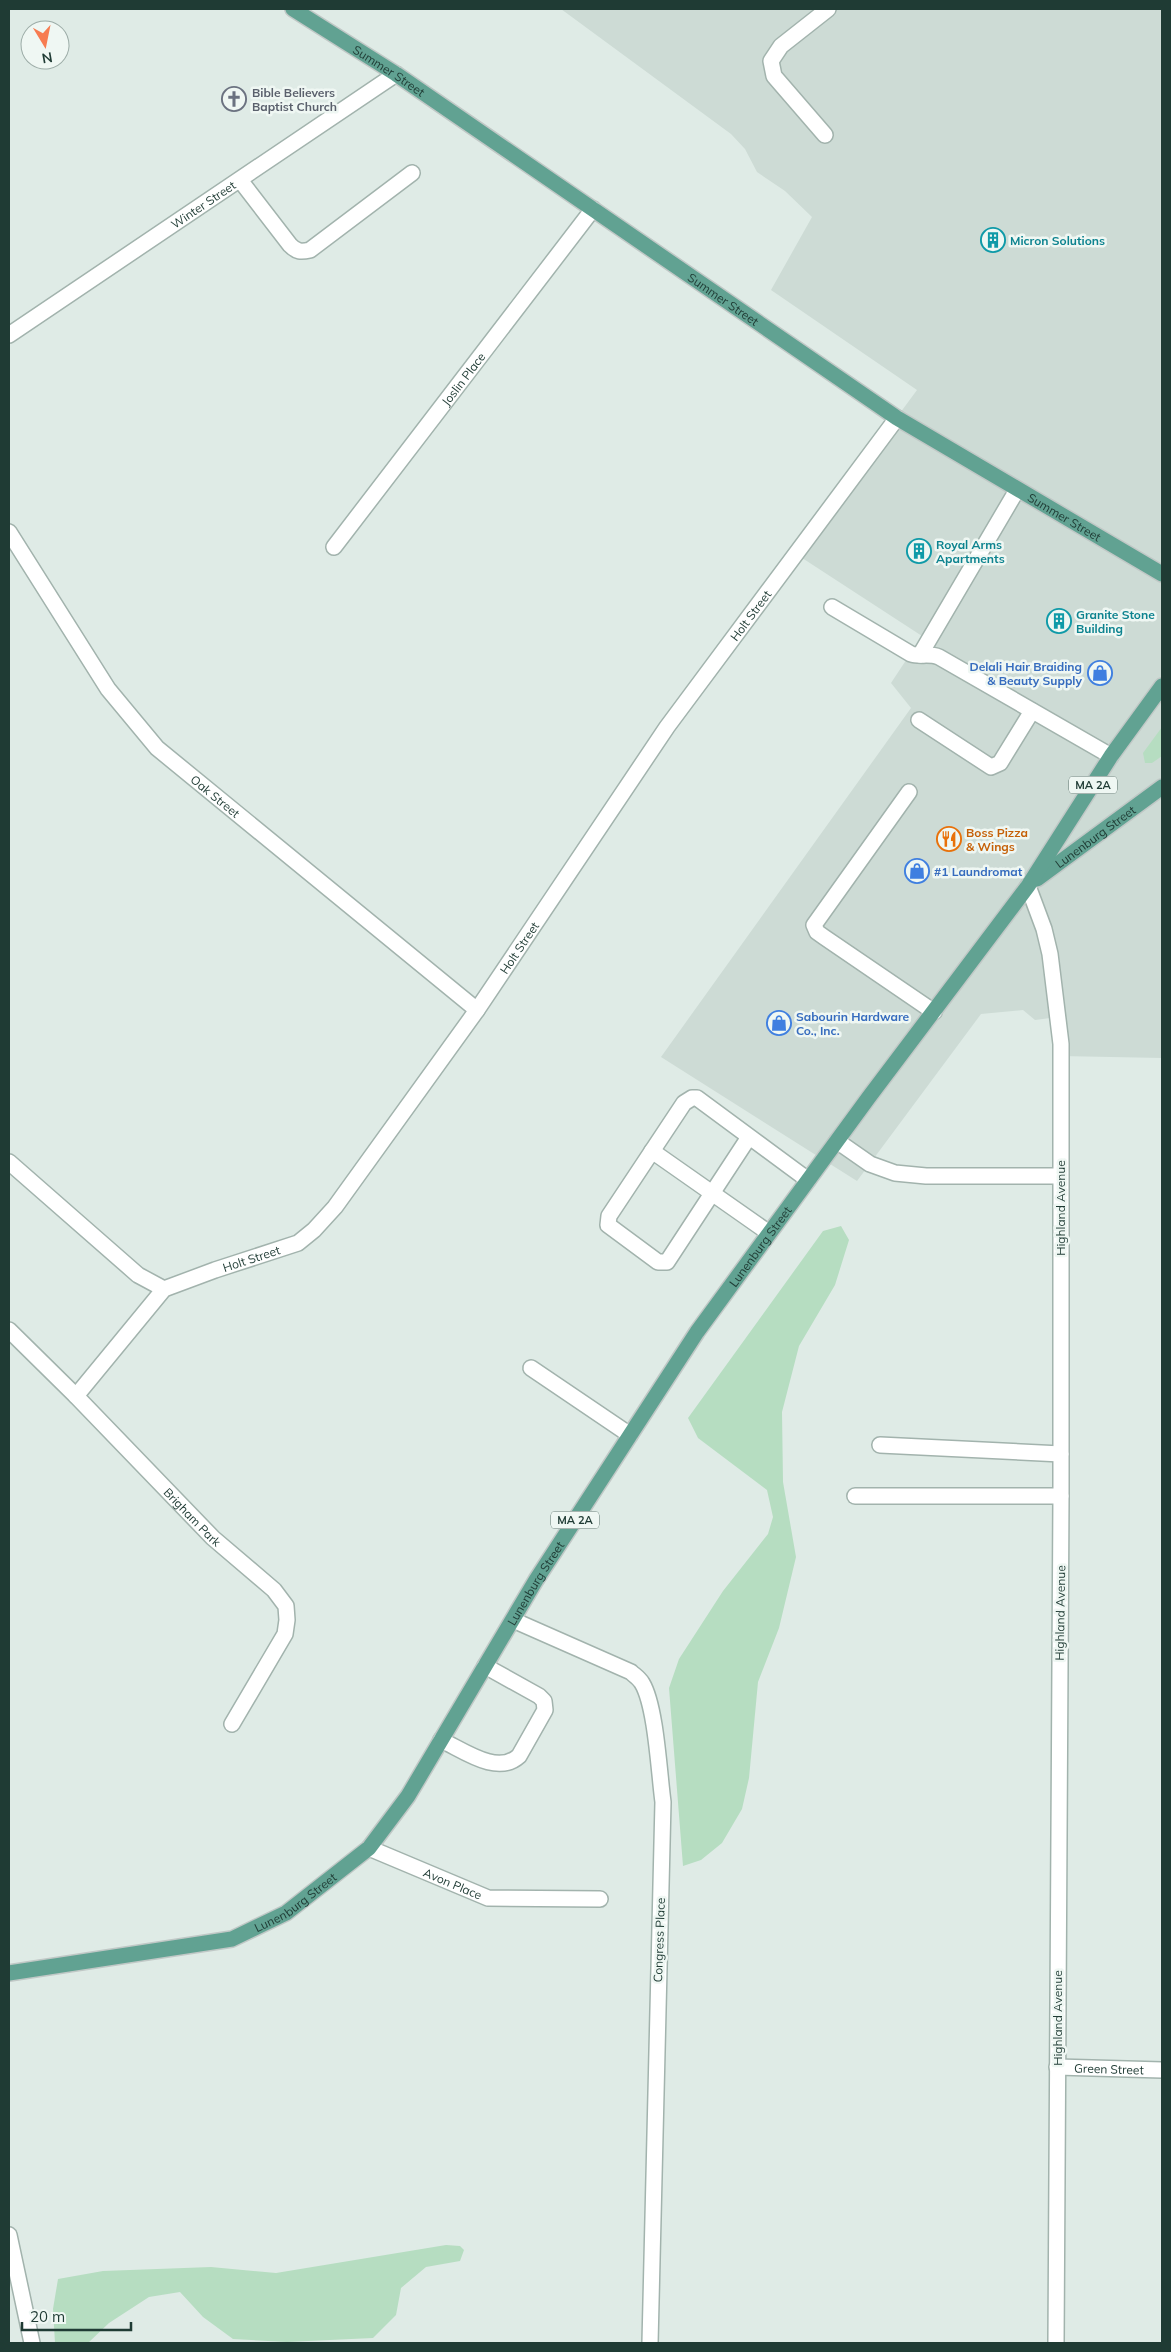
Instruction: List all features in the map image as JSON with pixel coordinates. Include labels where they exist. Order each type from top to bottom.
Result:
[{"type":"main road","name":"Summer Street","points":[[293,9],[396,74],[897,418],[1016,490],[1162,574]]},
{"type":"main road","name":"Lunenburg Street","points":[[9,1973],[232,1939],[286,1913],[370,1848],[408,1796],[536,1580],[697,1332],[837,1140],[1028,886],[1111,756],[1162,686]]},
{"type":"main road","name":"Lunenburg Street","points":[[1028,886],[1162,787]]},
{"type":"street","points":[[825,135],[774,76],[771,60],[781,46],[828,9]]},
{"type":"street","name":"Winter Street","points":[[9,335],[396,74]]},
{"type":"street","points":[[240,180],[290,246],[302,252],[310,250],[412,173]]},
{"type":"street","name":"Joslin Place","points":[[334,547],[592,209]]},
{"type":"street","name":"Holt Street","points":[[164,1289],[298,1243],[314,1230],[335,1207],[477,1010],[667,727],[897,418]]},
{"type":"street","points":[[920,655],[1016,490]]},
{"type":"street","name":"Oak Street","points":[[9,532],[108,689],[157,748],[477,1010]]},
{"type":"street","points":[[832,607],[910,654],[932,654],[939,657],[1111,756]]},
{"type":"street","points":[[918,720],[991,767],[1000,763],[1032,710]]},
{"type":"street","points":[[909,792],[814,925],[817,932],[934,1012]]},
{"type":"street","name":"Highland Avenue","points":[[1028,886],[1046,938],[1058,1017],[1060,1044],[1061,1496],[1056,2343]]},
{"type":"street","points":[[749,1136],[667,1262],[658,1262],[608,1225],[609,1216],[684,1103],[692,1098],[696,1098],[749,1136],[808,1180]]},
{"type":"street","points":[[837,1140],[870,1164],[895,1172],[926,1176],[1060,1176]]},
{"type":"street","points":[[652,1151],[770,1233]]},
{"type":"street","points":[[9,1162],[138,1275],[164,1289],[76,1396]]},
{"type":"street","name":"Brigham Park","points":[[9,1330],[76,1396],[213,1538],[274,1590],[286,1606],[285,1634],[232,1724]]},
{"type":"street","points":[[531,1368],[630,1435]]},
{"type":"street","points":[[880,1445],[1061,1454]]},
{"type":"street","points":[[855,1496],[1061,1496]]},
{"type":"street","name":"Congress Place","points":[[513,1620],[631,1672],[641,1681],[648,1697],[663,1802],[650,2343]]},
{"type":"street","points":[[442,1740],[499,1765],[513,1761],[519,1756],[545,1710],[544,1701],[539,1696],[485,1666]]},
{"type":"street","name":"Avon Place","points":[[370,1848],[488,1898],[600,1898]]},
{"type":"street","name":"Green Street","points":[[1057,2067],[1162,2070]]},
{"type":"street","points":[[9,2236],[32,2343]]},
{"type":"shaded area","points":[[561,9],[1162,9],[1162,1058],[1060,1056],[1058,1017],[1035,1020],[1023,1010],[981,1014],[857,1181],[661,1057],[911,708],[891,683],[922,636],[796,554],[917,390],[771,290],[812,217],[785,191],[757,172],[745,149],[731,134]]},
{"type":"green space","points":[[1162,727],[1162,756],[1152,763],[1145,763],[1143,753]]},
{"type":"green space","points":[[841,1226],[849,1240],[835,1285],[799,1346],[782,1412],[783,1482],[796,1557],[779,1628],[758,1682],[749,1778],[742,1809],[722,1843],[701,1860],[683,1866],[669,1688],[679,1659],[723,1591],[768,1534],[773,1517],[767,1490],[698,1438],[688,1418],[823,1231]]},
{"type":"green space","points":[[446,2245],[460,2246],[464,2250],[460,2261],[426,2267],[401,2288],[396,2315],[373,2338],[287,2342],[233,2339],[203,2317],[180,2292],[149,2297],[109,2323],[88,2343],[55,2343],[53,2309],[58,2279],[103,2271],[211,2267],[276,2273]]},
{"type":"place","name":"Bible Believers Baptist Church","points":[[234,99]]},
{"type":"place","name":"Micron Solutions","points":[[993,240]]},
{"type":"place","name":"Royal Arms Apartments","points":[[919,551]]},
{"type":"place","name":"Granite Stone Building","points":[[1059,621]]},
{"type":"place","name":"Delali Hair Braiding & Beauty Supply","points":[[1100,673]]},
{"type":"place","name":"Boss Pizza & Wings","points":[[949,839]]},
{"type":"place","name":"#1 Laundromat","points":[[917,871]]},
{"type":"place","name":"Sabourin Hardware Co., Inc.","points":[[779,1023]]}]
